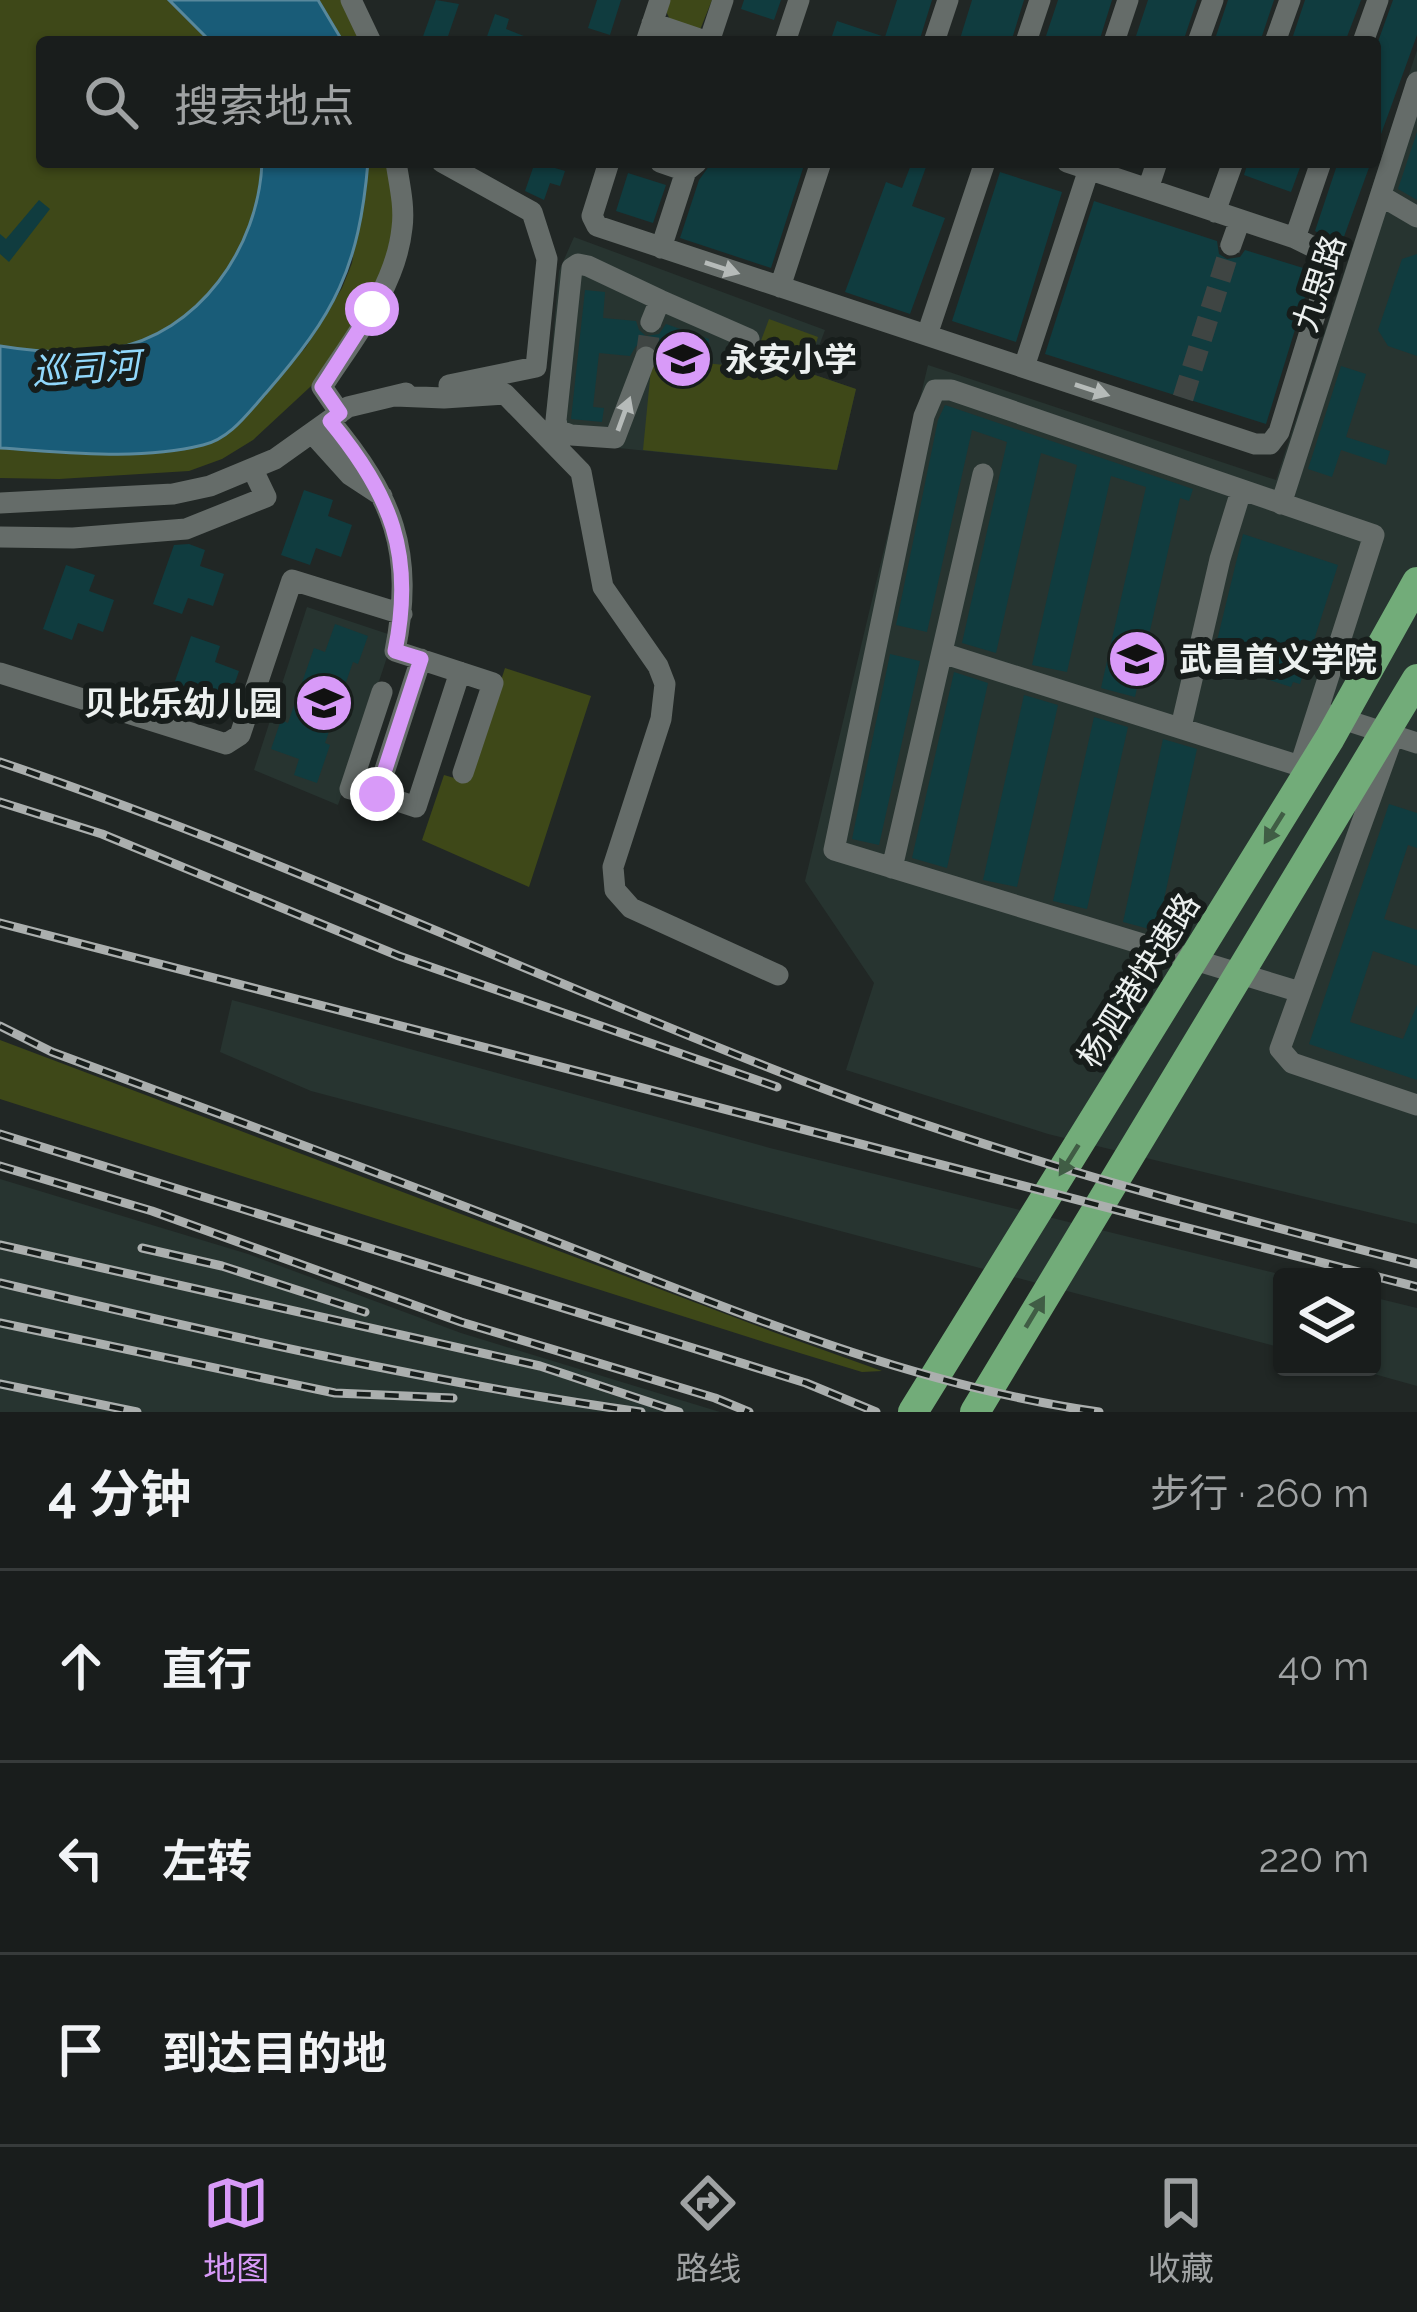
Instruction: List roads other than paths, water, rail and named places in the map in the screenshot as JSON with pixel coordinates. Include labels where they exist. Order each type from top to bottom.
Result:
[{"type":"highway","name":"杨泗港快速路","points":[[914,1412],[1330,738],[1417,582]]},
{"type":"highway","points":[[975,1412],[1417,679]]},
{"type":"street","points":[[351,0],[368,36]]},
{"type":"street","points":[[649,33],[660,0]]},
{"type":"street","points":[[707,36],[723,0]]},
{"type":"street","points":[[787,36],[799,0]]},
{"type":"street","points":[[936,36],[948,0]]},
{"type":"street","points":[[1028,36],[1040,0]]},
{"type":"street","points":[[1116,36],[1128,0]]},
{"type":"street","points":[[1200,36],[1213,0]]},
{"type":"street","points":[[1277,36],[1290,0]]},
{"type":"street","points":[[1365,36],[1378,0]]},
{"type":"street","name":"九思路","points":[[1281,504],[1417,82]]},
{"type":"street","points":[[397,168],[403,223],[396,256],[366,319],[322,387],[327,423],[369,470],[398,542],[402,614],[395,651],[493,683],[463,773]]},
{"type":"street","points":[[453,168],[532,212],[547,259],[536,358]]},
{"type":"street","points":[[606,168],[591,220],[597,226],[1024,368],[1179,408],[1255,444],[1264,446],[1275,440],[1334,260],[1295,238],[1088,168]]},
{"type":"street","points":[[661,248],[691,168]]},
{"type":"street","points":[[779,287],[819,168]]},
{"type":"street","points":[[927,335],[984,168]]},
{"type":"street","points":[[1024,368],[1075,168]]},
{"type":"street","points":[[1148,189],[1155,168]]},
{"type":"street","points":[[1215,212],[1231,168]]},
{"type":"street","points":[[1295,238],[1320,168]]},
{"type":"street","points":[[1383,197],[1417,217]]},
{"type":"street","points":[[1232,245],[1240,220]]},
{"type":"street","points":[[547,259],[572,268]]},
{"type":"street","points":[[646,357],[615,438],[559,430],[556,420],[572,268],[588,266],[749,339]]},
{"type":"street","points":[[651,322],[660,300]]},
{"type":"street","points":[[0,503],[173,494],[210,486],[253,470],[358,403],[536,358],[561,360]]},
{"type":"street","points":[[942,653],[1300,766],[1374,535],[951,390],[934,390],[834,850],[1300,992]]},
{"type":"street","points":[[395,396],[505,394],[578,469],[603,587],[658,666],[665,684],[662,718],[613,867],[615,890],[642,915],[778,975]]},
{"type":"street","points":[[0,537],[73,538],[201,524],[266,497],[253,470]]},
{"type":"street","points":[[892,868],[983,475]]},
{"type":"street","points":[[1180,727],[1241,491]]},
{"type":"street","points":[[71,501],[73,538]]},
{"type":"street","points":[[0,673],[226,744],[240,735],[292,580],[402,614]]},
{"type":"street","points":[[377,794],[421,659]]},
{"type":"street","points":[[382,692],[350,788],[416,807],[460,672]]},
{"type":"street","points":[[1318,711],[1417,743]]},
{"type":"street","points":[[1393,735],[1280,1048],[1286,1059],[1417,1106]]},
{"type":"water","points":[[169,0],[318,0],[339,36],[205,36]]},
{"type":"water","name":"巡司河","points":[[261,168],[367,168],[358,232],[340,288],[310,338],[245,417],[213,442],[178,450],[102,454],[0,448],[0,346],[97,351],[143,340],[171,325],[197,306],[236,255],[258,194]]},
{"type":"tunnel","points":[[1183,398],[1231,245]]},
{"type":"tunnel","points":[[646,357],[651,322]]},
{"type":"railway","points":[[0,762],[196,833],[853,1100],[1093,1177],[1417,1264]]},
{"type":"railway","points":[[0,802],[102,834],[399,956],[777,1087]]},
{"type":"railway","points":[[0,923],[1417,1287]]},
{"type":"railway","points":[[0,1026],[52,1052],[822,1342],[959,1384],[1099,1412]]},
{"type":"railway","points":[[0,1134],[806,1383],[876,1412]]},
{"type":"railway","points":[[0,1166],[152,1211],[461,1322],[749,1412]]},
{"type":"railway","points":[[0,1245],[540,1366],[679,1412]]},
{"type":"railway","points":[[142,1248],[222,1266],[365,1312]]},
{"type":"railway","points":[[0,1283],[399,1371],[641,1412]]},
{"type":"railway","points":[[0,1323],[335,1393],[453,1398]]},
{"type":"railway","points":[[0,1384],[137,1412]]},
{"type":"place","name":"永安小学","points":[[683,359]]},
{"type":"place","name":"武昌首义学院","points":[[1137,659]]},
{"type":"place","name":"贝比乐幼儿园","points":[[324,703]]}]
